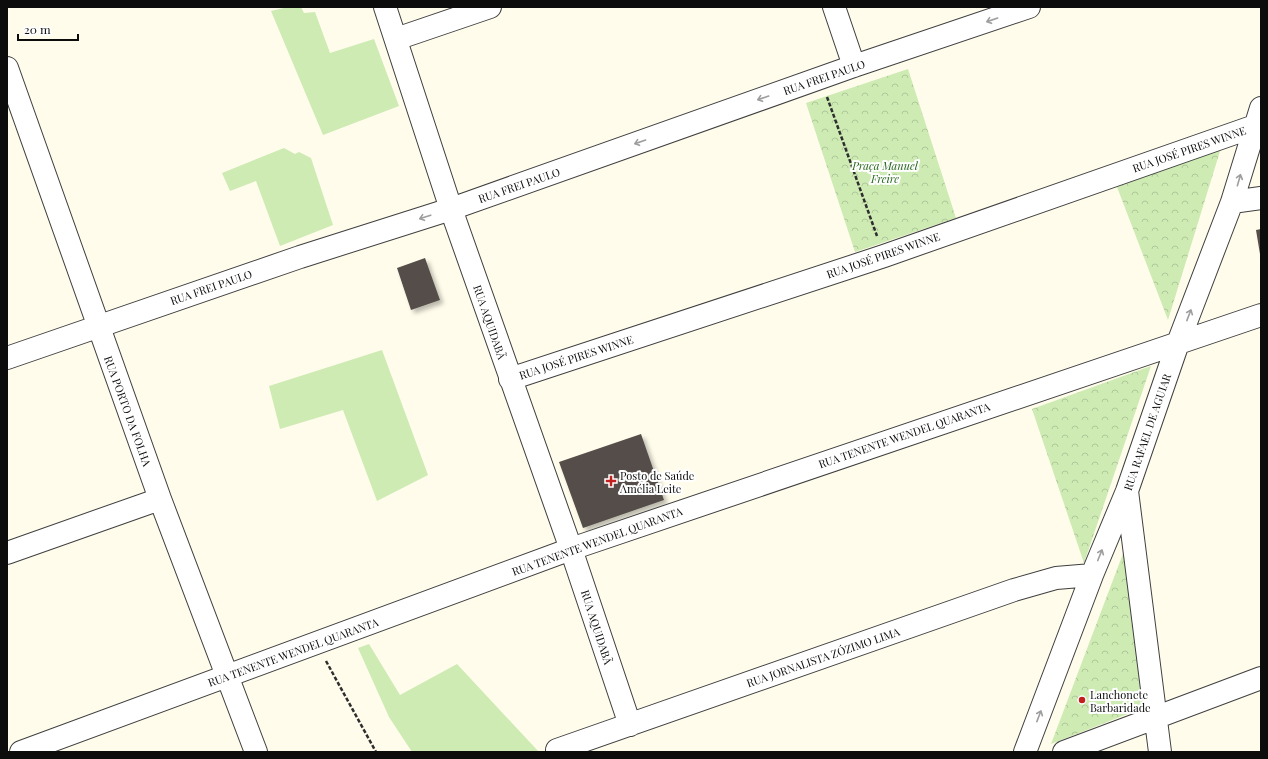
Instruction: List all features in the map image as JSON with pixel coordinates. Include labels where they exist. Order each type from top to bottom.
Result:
[{"type":"street","name":"RUA AQUIDABÃ","points":[[385,7],[451,209],[571,549],[630,725]]},
{"type":"street","points":[[396,39],[490,7]]},
{"type":"street","points":[[834,7],[854,66]]},
{"type":"street","name":"RUA FREI PAULO","points":[[7,358],[292,259],[451,209],[854,66],[1029,7]]},
{"type":"street","name":"RUA PORTO DA FOLHA","points":[[7,68],[97,327],[226,676],[256,752]]},
{"type":"street","name":"RUA JOSÉ PIRES WINNE","points":[[510,379],[884,256],[1258,117]]},
{"type":"street","name":"RUA RAFAEL DE AGUIAR","points":[[1025,752],[1092,575],[1127,491],[1178,343],[1232,202],[1258,117]]},
{"type":"street","points":[[1232,202],[1261,198]]},
{"type":"street","name":"RUA TENENTE WENDEL QUARANTA","points":[[21,752],[571,549],[1261,315]]},
{"type":"street","points":[[1127,491],[1160,752]]},
{"type":"street","points":[[7,553],[160,499]]},
{"type":"street","name":"RUA JORNALISTA ZÓZIMO LIMA","points":[[558,750],[1014,590],[1056,578],[1092,575]]},
{"type":"street","points":[[1064,752],[1261,678]]},
{"type":"path","points":[[820,78],[884,256]]},
{"type":"path","points":[[317,644],[376,752]]},
{"type":"green space","points":[[288,7],[301,7],[304,13],[315,12],[330,53],[374,39],[399,106],[323,135],[271,11]]},
{"type":"green space","name":"Praça Manuel Freire","points":[[908,69],[956,218],[855,252],[806,103]]},
{"type":"green space","points":[[284,148],[295,154],[299,152],[311,158],[333,225],[280,246],[256,181],[230,191],[222,173]]},
{"type":"green space","points":[[1221,148],[1168,320],[1117,187]]},
{"type":"green space","points":[[382,350],[428,475],[377,501],[343,410],[280,429],[269,386]]},
{"type":"green space","points":[[1151,366],[1084,563],[1032,409]]},
{"type":"green space","points":[[1127,543],[1148,706],[1051,744]]},
{"type":"green space","points":[[369,644],[400,695],[457,664],[539,752],[412,752],[389,717],[358,648]]},
{"type":"building","points":[[1261,229],[1261,254],[1260,254],[1256,230]]},
{"type":"building","points":[[425,258],[440,300],[411,310],[397,268]]},
{"type":"building","name":"Posto de Saúde Amélia Leite","points":[[641,434],[664,500],[583,528],[559,462]]},
{"type":"place","name":"Posto de Saúde Amélia Leite","points":[[611,481]]},
{"type":"place","name":"Lanchonete Barbaridade","points":[[1082,700]]}]
